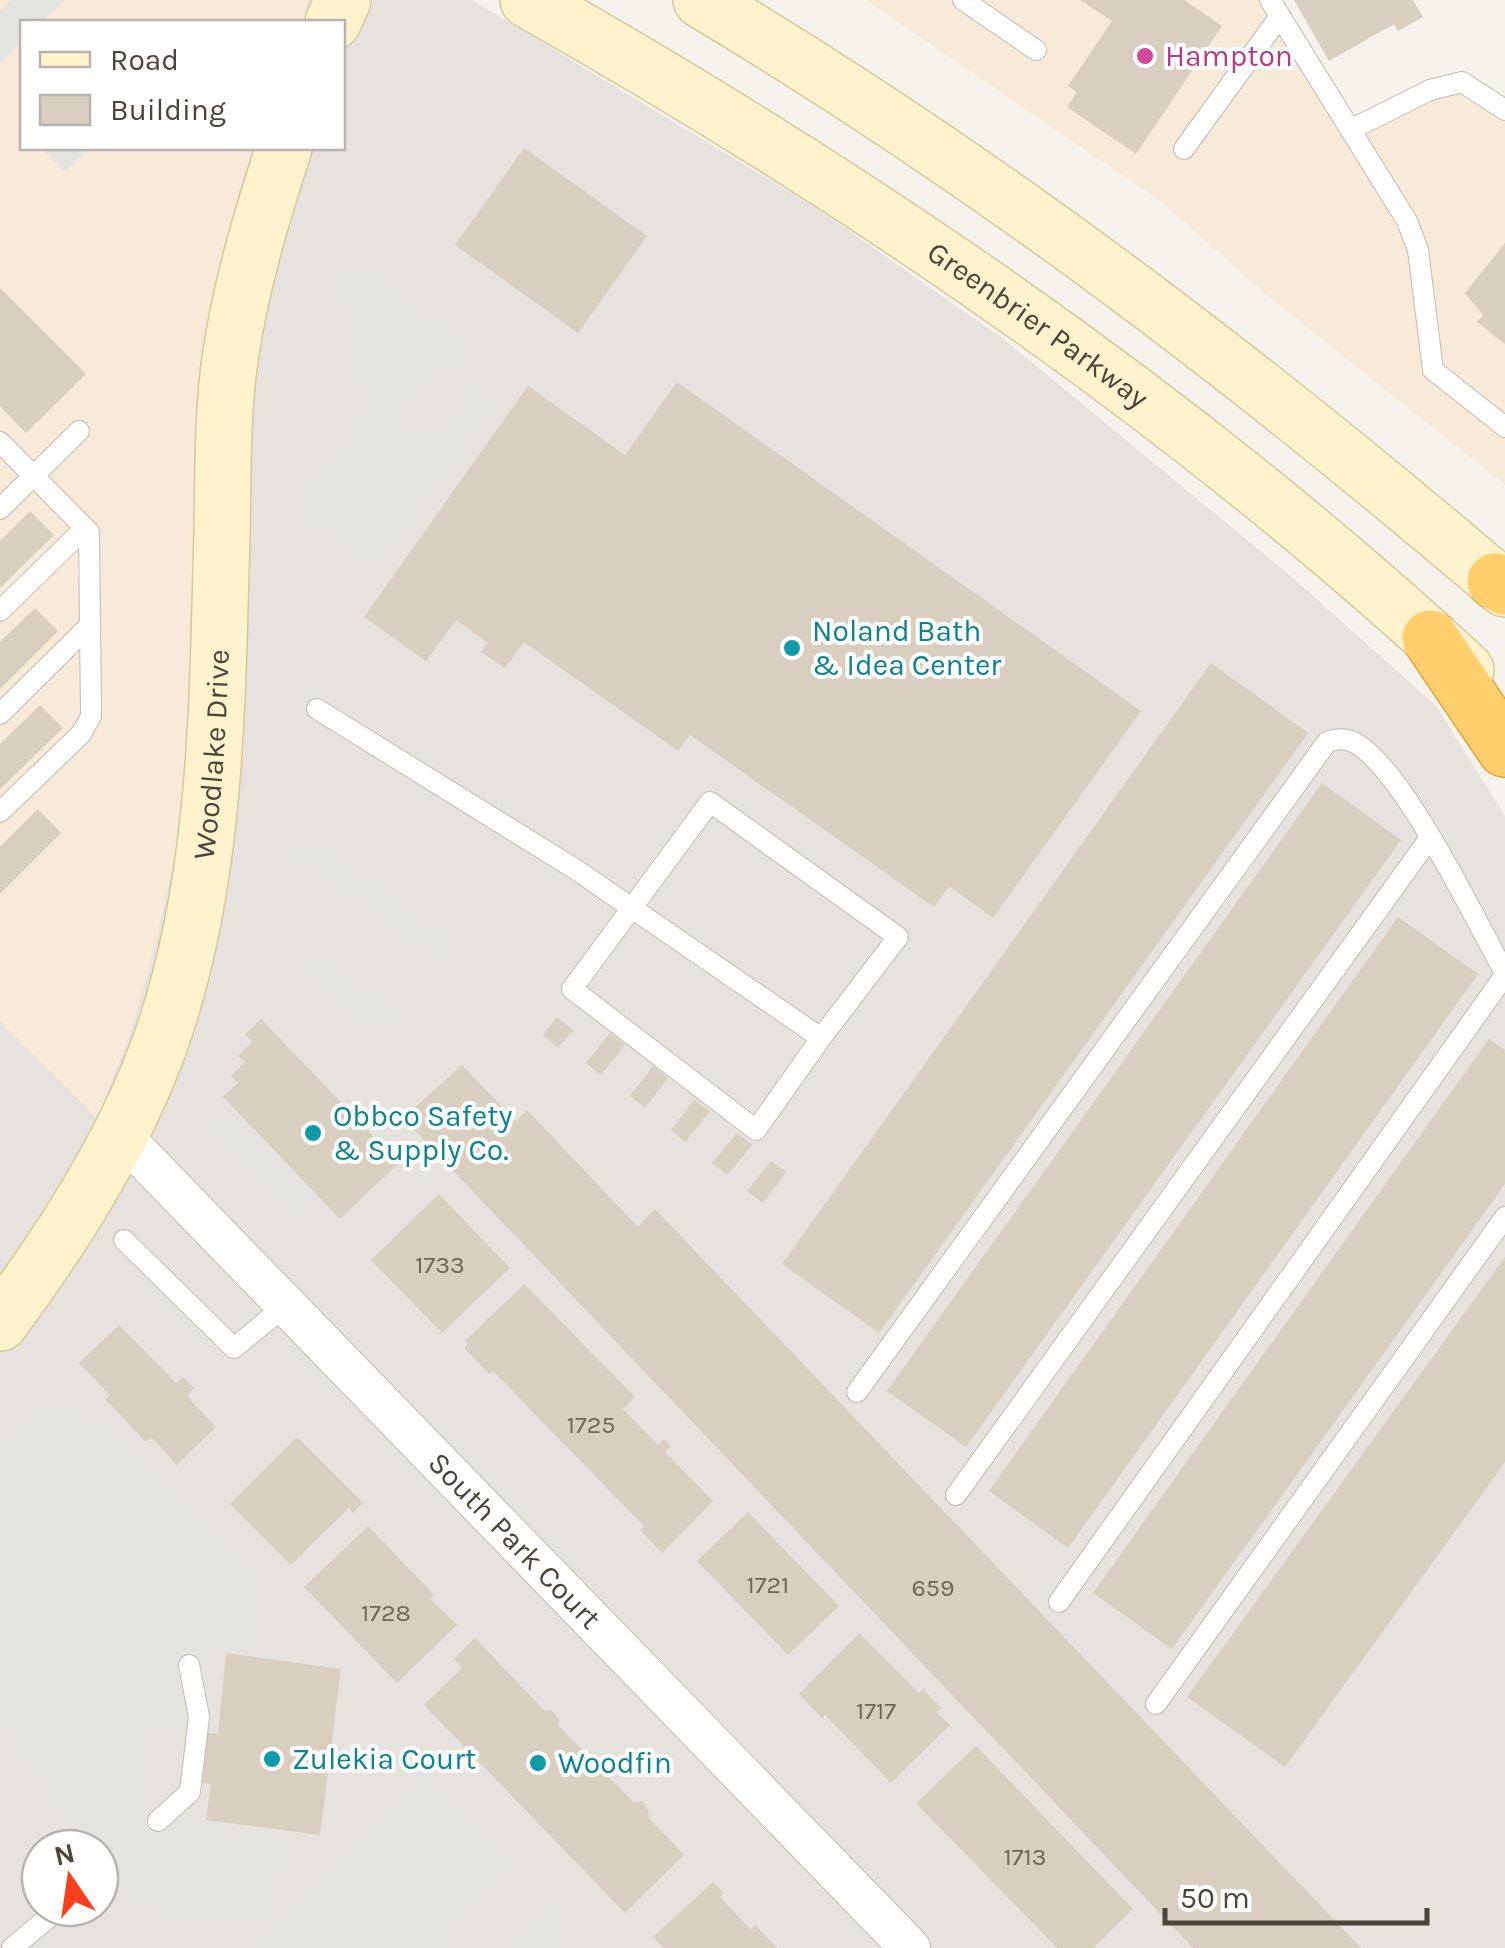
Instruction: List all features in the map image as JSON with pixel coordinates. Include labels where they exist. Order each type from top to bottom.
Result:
[{"type":"highway","points":[[1430,638],[1505,749]]},
{"type":"main road","name":"Greenbrier Parkway","points":[[528,0],[745,127],[992,292],[1267,499],[1505,706]]},
{"type":"main road","points":[[701,0],[917,136],[1118,276],[1370,473],[1502,586]]},
{"type":"main road","name":"Woodlake Drive","points":[[0,1323],[68,1226],[119,1133],[158,1049],[180,973],[200,879],[215,750],[224,441],[231,355],[254,244],[283,150]]},
{"type":"street","name":"South Park Court","points":[[119,1133],[910,1948]]},
{"type":"lane","points":[[963,0],[1036,50]]},
{"type":"lane","points":[[1184,149],[1275,8],[1406,221],[1418,250],[1433,370],[1505,427]]},
{"type":"lane","points":[[1350,130],[1430,90],[1462,82],[1505,110]]},
{"type":"lane","points":[[0,508],[79,431]]},
{"type":"lane","points":[[0,442],[89,532],[90,624],[90,716],[81,734],[0,812]]},
{"type":"lane","points":[[0,611],[85,528]]},
{"type":"lane","points":[[0,714],[90,624]]},
{"type":"lane","points":[[317,709],[575,869],[821,1038]]},
{"type":"lane","points":[[857,1392],[1321,748],[1336,738],[1358,745],[1402,791],[1505,974],[1060,1602]]},
{"type":"lane","points":[[710,802],[898,937],[821,1038],[756,1130],[572,989],[710,802]]},
{"type":"lane","points":[[956,1495],[1429,839]]},
{"type":"lane","points":[[1156,1704],[1505,1218]]},
{"type":"lane","points":[[124,1240],[234,1348],[285,1306]]},
{"type":"lane","points":[[158,1821],[190,1792],[199,1717],[189,1665]]},
{"type":"lane","points":[[12,1948],[36,1928]]},
{"type":"shaded area","points":[[0,0],[308,0],[303,20],[20,20],[20,150],[252,150],[241,185],[200,396],[188,755],[181,830],[131,1031],[96,1119],[0,1022]]},
{"type":"shaded area","points":[[11,0],[65,0],[44,20],[20,20],[20,43],[0,63],[0,11]]},
{"type":"shaded area","points":[[308,0],[472,0],[818,209],[1006,341],[1293,578],[1436,706],[1505,816],[1505,1948],[0,1948],[0,1022],[97,1118],[131,1031],[181,830],[188,755],[200,396],[214,295],[252,150],[345,150],[345,20],[303,20]]},
{"type":"shaded area","points":[[866,0],[1270,0],[1350,129],[1462,82],[1505,115],[1505,485],[1262,291],[1163,203]]},
{"type":"shaded area","points":[[44,150],[88,150],[66,172]]},
{"type":"shaded area","points":[[352,259],[477,348],[463,371],[445,359],[401,417],[431,440],[472,384],[499,404],[374,572],[291,511],[373,398],[332,372],[350,346],[337,280]]},
{"type":"shaded area","points":[[304,832],[458,941],[439,964],[287,855]]},
{"type":"shaded area","points":[[316,946],[401,1016],[382,1039],[297,970]]},
{"type":"shaded area","points":[[227,1102],[316,1194],[290,1219],[201,1126]]},
{"type":"shaded area","points":[[39,1403],[94,1415],[116,1427],[261,1579],[256,1654],[216,1650],[210,1728],[151,1727],[146,1818],[290,1839],[281,1899],[259,1924],[133,1913],[120,1895],[120,1828],[72,1828],[0,1728],[0,1454]]},
{"type":"shaded area","points":[[420,1768],[519,1867],[439,1948],[244,1948]]},
{"type":"shaded area","points":[[551,1900],[575,1925],[551,1948],[502,1948]]},
{"type":"building","name":"Hampton","points":[[1080,0],[1184,0],[1222,26],[1136,154],[1067,107],[1077,92],[1068,86],[1112,21]]},
{"type":"building","points":[[1294,0],[1413,0],[1423,17],[1398,31],[1394,24],[1329,61]]},
{"type":"building","points":[[524,148],[647,236],[578,333],[455,245]]},
{"type":"building","points":[[1505,243],[1505,344],[1477,322],[1483,315],[1465,293]]},
{"type":"building","points":[[0,288],[86,374],[26,433],[0,406]]},
{"type":"building","name":"Noland Bath & Idea Center","points":[[677,382],[1141,711],[993,918],[949,886],[934,907],[690,735],[678,751],[524,642],[505,668],[481,652],[488,643],[456,620],[426,661],[364,617],[528,386],[625,455]]},
{"type":"building","points":[[30,511],[54,535],[0,588],[0,541]]},
{"type":"building","points":[[35,608],[58,631],[0,689],[0,642]]},
{"type":"building","points":[[1211,663],[1308,733],[879,1333],[782,1264]]},
{"type":"building","points":[[40,705],[63,728],[0,789],[0,744]]},
{"type":"building","points":[[1322,783],[1401,840],[966,1447],[887,1391]]},
{"type":"building","points":[[38,809],[61,833],[0,894],[0,847]]},
{"type":"building","points":[[1398,917],[1478,974],[1068,1548],[989,1491]]},
{"type":"building","points":[[557,1017],[573,1030],[558,1048],[543,1035]]},
{"type":"building","name":"Obbco Safety & Supply Co.","points":[[261,1019],[399,1163],[340,1219],[223,1097],[238,1083],[231,1076],[245,1062],[238,1056],[252,1042],[245,1034]]},
{"type":"building","points":[[610,1033],[625,1045],[601,1075],[586,1063]]},
{"type":"building","points":[[1489,1039],[1505,1050],[1505,1184],[1172,1649],[1093,1593]]},
{"type":"building","points":[[462,1065],[516,1121],[527,1110],[638,1227],[655,1209],[1361,1948],[1193,1948],[403,1118]]},
{"type":"building","points":[[653,1066],[668,1078],[645,1108],[630,1096]]},
{"type":"building","points":[[694,1100],[710,1111],[685,1142],[671,1130]]},
{"type":"building","points":[[737,1133],[752,1145],[727,1175],[712,1163]]},
{"type":"building","points":[[771,1161],[786,1172],[763,1203],[747,1191]]},
{"type":"building","points":[[439,1194],[510,1268],[442,1333],[371,1260]]},
{"type":"building","points":[[1505,1257],[1505,1462],[1285,1767],[1187,1697]]},
{"type":"building","points":[[524,1284],[635,1397],[623,1409],[658,1445],[664,1439],[671,1446],[665,1452],[713,1501],[662,1553],[640,1530],[644,1526],[492,1370],[489,1374],[464,1348],[468,1344],[465,1341]]},
{"type":"building","points":[[119,1325],[176,1383],[183,1377],[194,1388],[188,1395],[191,1401],[216,1427],[177,1465],[152,1438],[145,1441],[105,1399],[110,1395],[79,1363]]},
{"type":"building","points":[[297,1437],[363,1503],[353,1513],[349,1508],[291,1565],[230,1504]]},
{"type":"building","points":[[748,1512],[839,1606],[788,1655],[697,1561]]},
{"type":"building","points":[[368,1526],[457,1625],[397,1683],[304,1587]]},
{"type":"building","points":[[859,1633],[919,1693],[923,1689],[941,1708],[936,1712],[950,1725],[891,1783],[799,1694]]},
{"type":"building","name":"Woodfin","points":[[475,1638],[545,1711],[551,1710],[559,1718],[558,1725],[634,1803],[642,1801],[649,1818],[684,1855],[625,1913],[424,1705],[462,1668],[454,1659]]},
{"type":"building","name":"Zulekia Court","points":[[226,1653],[341,1669],[320,1835],[206,1820],[211,1784],[181,1780],[187,1730],[218,1734]]},
{"type":"building","points":[[976,1746],[1133,1909],[1093,1948],[1057,1948],[916,1803]]},
{"type":"building","points":[[713,1882],[724,1893],[720,1897],[751,1930],[755,1925],[777,1948],[664,1948],[653,1937]]},
{"type":"place","name":"Hampton","points":[[1145,56]]},
{"type":"place","name":"Noland Bath & Idea Center","points":[[792,648]]},
{"type":"place","name":"Obbco Safety & Supply Co.","points":[[313,1133]]},
{"type":"place","name":"Zulekia Court","points":[[272,1759]]},
{"type":"place","name":"Woodfin","points":[[538,1763]]}]
